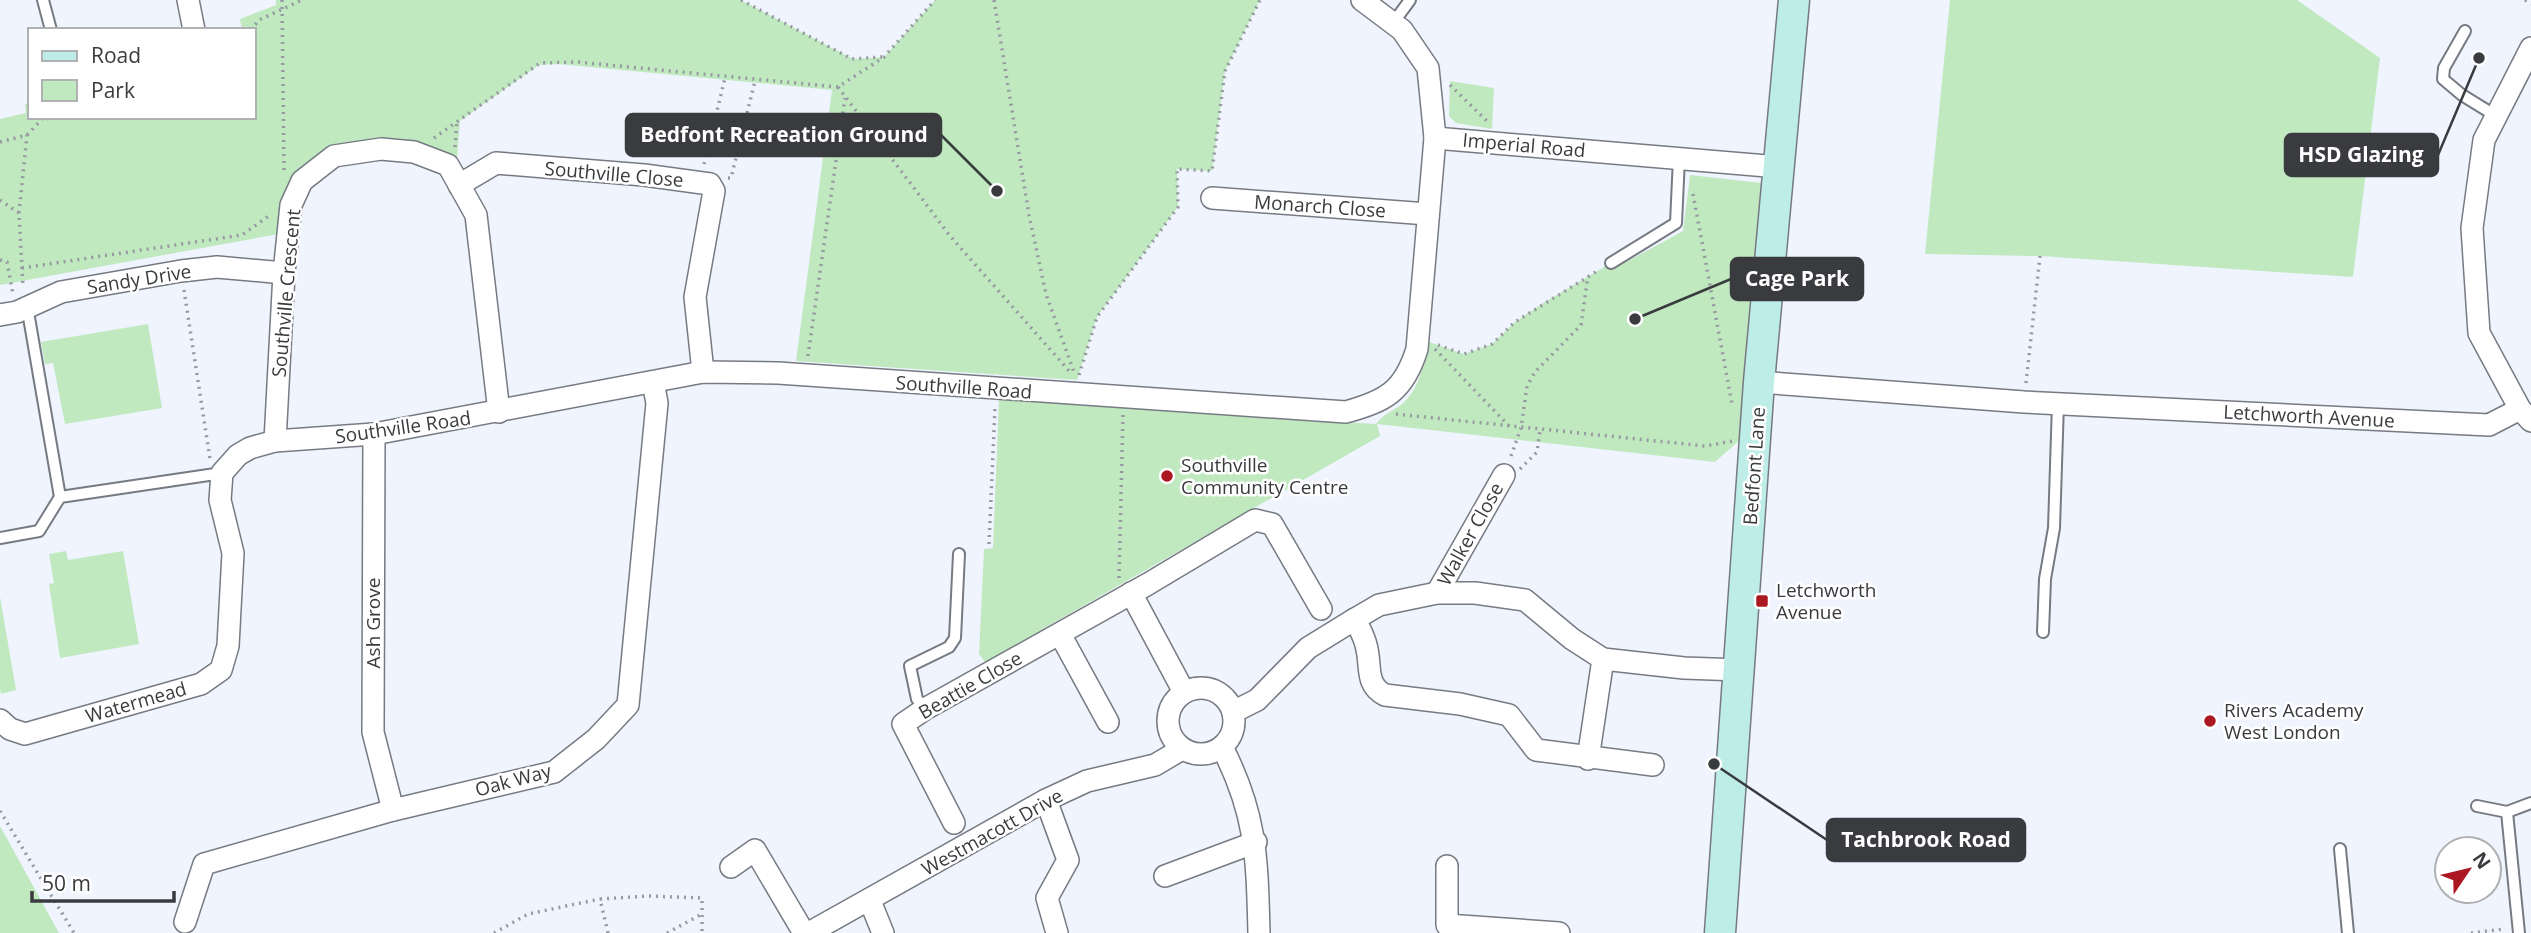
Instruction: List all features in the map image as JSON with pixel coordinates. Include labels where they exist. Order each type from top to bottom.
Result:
[{"type":"main road","name":"Bedfont Lane","points":[[1720,933],[1759,382],[1794,0]]},
{"type":"street","points":[[188,0],[194,28]]},
{"type":"street","name":"Imperial Road","points":[[1362,0],[1402,30],[1428,68],[1435,138],[1779,167]]},
{"type":"street","points":[[2526,415],[2479,333],[2473,228],[2484,140],[2531,48]]},
{"type":"street","name":"Southville Road","points":[[275,441],[374,434],[703,372],[778,373],[1346,412],[1377,403],[1396,389],[1410,370],[1417,349],[1435,138]]},
{"type":"street","name":"Southville Crescent","points":[[275,441],[284,273],[291,205],[302,181],[334,156],[381,149],[414,152],[448,165],[476,215],[499,412]]},
{"type":"street","name":"Southville Close","points":[[459,185],[496,163],[710,184],[714,191],[695,297],[703,372]]},
{"type":"street","name":"Monarch Close","points":[[1212,198],[1428,214]]},
{"type":"street","name":"Sandy Drive","points":[[15,311],[61,292],[181,271],[216,267],[284,273]]},
{"type":"street","name":"Oak Way","points":[[185,922],[204,864],[393,810],[554,772],[596,739],[628,705],[657,403],[653,382]]},
{"type":"street","name":"Letchworth Avenue","points":[[1759,382],[2024,402],[2489,425],[2526,415]]},
{"type":"street","name":"Ash Grove","points":[[374,434],[373,732],[393,810]]},
{"type":"street","points":[[217,474],[237,455],[275,441]]},
{"type":"street","name":"Walker Close","points":[[1437,593],[1507,467]]},
{"type":"street","name":"Watermead","points":[[0,720],[10,729],[25,734],[201,684],[220,670],[228,646],[233,553],[220,500],[217,474]]},
{"type":"street","name":"Beattie Close","points":[[954,823],[903,724],[925,709],[1128,596],[1255,520],[1272,524],[1321,609]]},
{"type":"street","points":[[1233,712],[1256,700],[1308,648],[1355,619],[1379,606],[1437,593],[1475,593],[1525,600],[1572,639],[1603,659],[1684,668],[1740,670]]},
{"type":"street","points":[[1128,596],[1184,692]]},
{"type":"street","points":[[1355,619],[1367,646],[1370,680],[1375,690],[1385,695],[1460,704],[1509,715],[1536,750],[1588,759],[1653,765]]},
{"type":"street","points":[[1060,634],[1108,722]]},
{"type":"street","points":[[1588,759],[1603,659]]},
{"type":"street","points":[[1204,687],[1223,695],[1233,712],[1233,731],[1222,747],[1202,754],[1182,749],[1169,731],[1169,708],[1184,692],[1204,687]]},
{"type":"street","points":[[1222,747],[1240,781],[1256,842],[1259,933]]},
{"type":"street","name":"Westmacott Drive","points":[[809,933],[1046,800],[1087,781],[1155,765],[1182,749]]},
{"type":"street","points":[[1046,800],[1068,860],[1047,898],[1056,933]]},
{"type":"street","points":[[1165,876],[1256,842]]},
{"type":"street","points":[[731,867],[755,850],[804,933]]},
{"type":"street","points":[[1447,866],[1446,929],[1559,933]]},
{"type":"street","points":[[870,901],[883,933]]},
{"type":"lane","points":[[43,0],[50,28]]},
{"type":"lane","points":[[1393,23],[1410,0]]},
{"type":"lane","points":[[2465,32],[2444,68],[2443,79],[2462,95],[2496,116]]},
{"type":"lane","points":[[1611,263],[1676,223],[1679,158]]},
{"type":"lane","points":[[0,538],[39,531],[60,497],[15,311]]},
{"type":"lane","points":[[2043,632],[2045,579],[2054,528],[2059,403]]},
{"type":"lane","points":[[60,497],[217,474]]},
{"type":"lane","points":[[925,709],[917,699],[910,666],[949,646],[955,638],[959,554]]},
{"type":"lane","points":[[2477,806],[2507,812],[2531,803]]},
{"type":"lane","points":[[2507,812],[2519,930]]},
{"type":"lane","points":[[2340,849],[2348,933]]},
{"type":"path","points":[[282,0],[284,181]]},
{"type":"path","points":[[253,28],[259,20],[302,0]]},
{"type":"path","points":[[741,0],[852,59],[884,57]]},
{"type":"path","points":[[423,146],[540,63],[577,62],[838,87],[884,57],[935,0]]},
{"type":"path","points":[[993,0],[1034,242],[1046,295],[1077,380]]},
{"type":"path","points":[[1077,380],[1097,317],[1178,207],[1177,169],[1213,171],[1225,71],[1260,0]]},
{"type":"path","points":[[2525,0],[2531,4]]},
{"type":"path","points":[[699,183],[725,78]]},
{"type":"path","points":[[1441,78],[1474,106],[1498,133]]},
{"type":"path","points":[[728,178],[732,178],[755,81]]},
{"type":"path","points":[[838,87],[950,236],[1077,380]]},
{"type":"path","points":[[807,362],[845,98]]},
{"type":"path","points":[[0,142],[27,135],[42,119]]},
{"type":"path","points":[[15,311],[22,268],[19,213],[27,135]]},
{"type":"path","points":[[1692,188],[1734,412]]},
{"type":"path","points":[[0,200],[19,213]]},
{"type":"path","points":[[22,268],[242,235],[278,210]]},
{"type":"path","points":[[2024,402],[2039,256]]},
{"type":"path","points":[[0,260],[7,262],[15,311]]},
{"type":"path","points":[[1509,426],[1429,342],[1464,354],[1492,344],[1515,322],[1611,263]]},
{"type":"path","points":[[181,271],[217,474]]},
{"type":"path","points":[[1507,467],[1521,428],[1527,386],[1535,372],[1581,325],[1588,276]]},
{"type":"path","points":[[989,544],[995,399]]},
{"type":"path","points":[[1123,408],[1118,588],[1128,596]]},
{"type":"path","points":[[1383,413],[1705,446],[1739,440]]},
{"type":"path","points":[[1525,467],[1537,452],[1540,430]]},
{"type":"path","points":[[0,811],[74,933]]},
{"type":"path","points":[[494,933],[528,914],[600,898],[648,895],[702,898],[702,933]]},
{"type":"path","points":[[600,898],[608,933]]},
{"type":"path","points":[[667,933],[695,915],[702,914]]},
{"type":"path","points":[[2471,933],[2519,930]]},
{"type":"green space","points":[[276,0],[741,0],[853,59],[884,57],[935,0],[1260,0],[1225,71],[1212,171],[1177,169],[1178,207],[1097,317],[1077,380],[796,361],[832,90],[558,64],[539,65],[460,121],[457,159],[417,144],[338,148],[286,187],[284,233],[0,285],[0,119],[26,113],[25,104],[28,103],[28,119],[256,119],[256,28],[242,28],[240,19],[276,5]]},
{"type":"green space","points":[[1950,0],[2297,0],[2380,58],[2353,277],[2040,256],[1925,254]]},
{"type":"green space","points":[[1450,81],[1494,88],[1492,129],[1456,123],[1449,116]]},
{"type":"green space","points":[[1690,175],[1762,183],[1741,439],[1715,462],[1377,424],[1380,436],[985,662],[979,654],[984,549],[993,548],[999,399],[1376,424],[1402,404],[1413,391],[1429,342],[1464,354],[1492,344],[1515,322],[1543,303],[1611,263],[1628,261],[1683,231]]},
{"type":"green space","points":[[148,324],[162,408],[65,424],[53,363],[45,364],[41,342]]},
{"type":"green space","points":[[66,551],[68,560],[123,551],[139,644],[60,658],[49,584],[54,583],[49,554]]},
{"type":"green space","points":[[0,597],[16,690],[1,694],[0,689]]},
{"type":"green space","points":[[0,826],[59,933],[0,933]]},
{"type":"place","name":"HSD Glazing","points":[[2479,58]]},
{"type":"place","name":"Bedfont Recreation Ground","points":[[997,191]]},
{"type":"place","name":"Cage Park","points":[[1635,319]]},
{"type":"place","name":"Southville Community Centre","points":[[1167,476]]},
{"type":"place","name":"Letchworth Avenue","points":[[1762,601]]},
{"type":"place","name":"Rivers Academy West London","points":[[2210,721]]},
{"type":"place","name":"Tachbrook Road","points":[[1714,764]]}]
